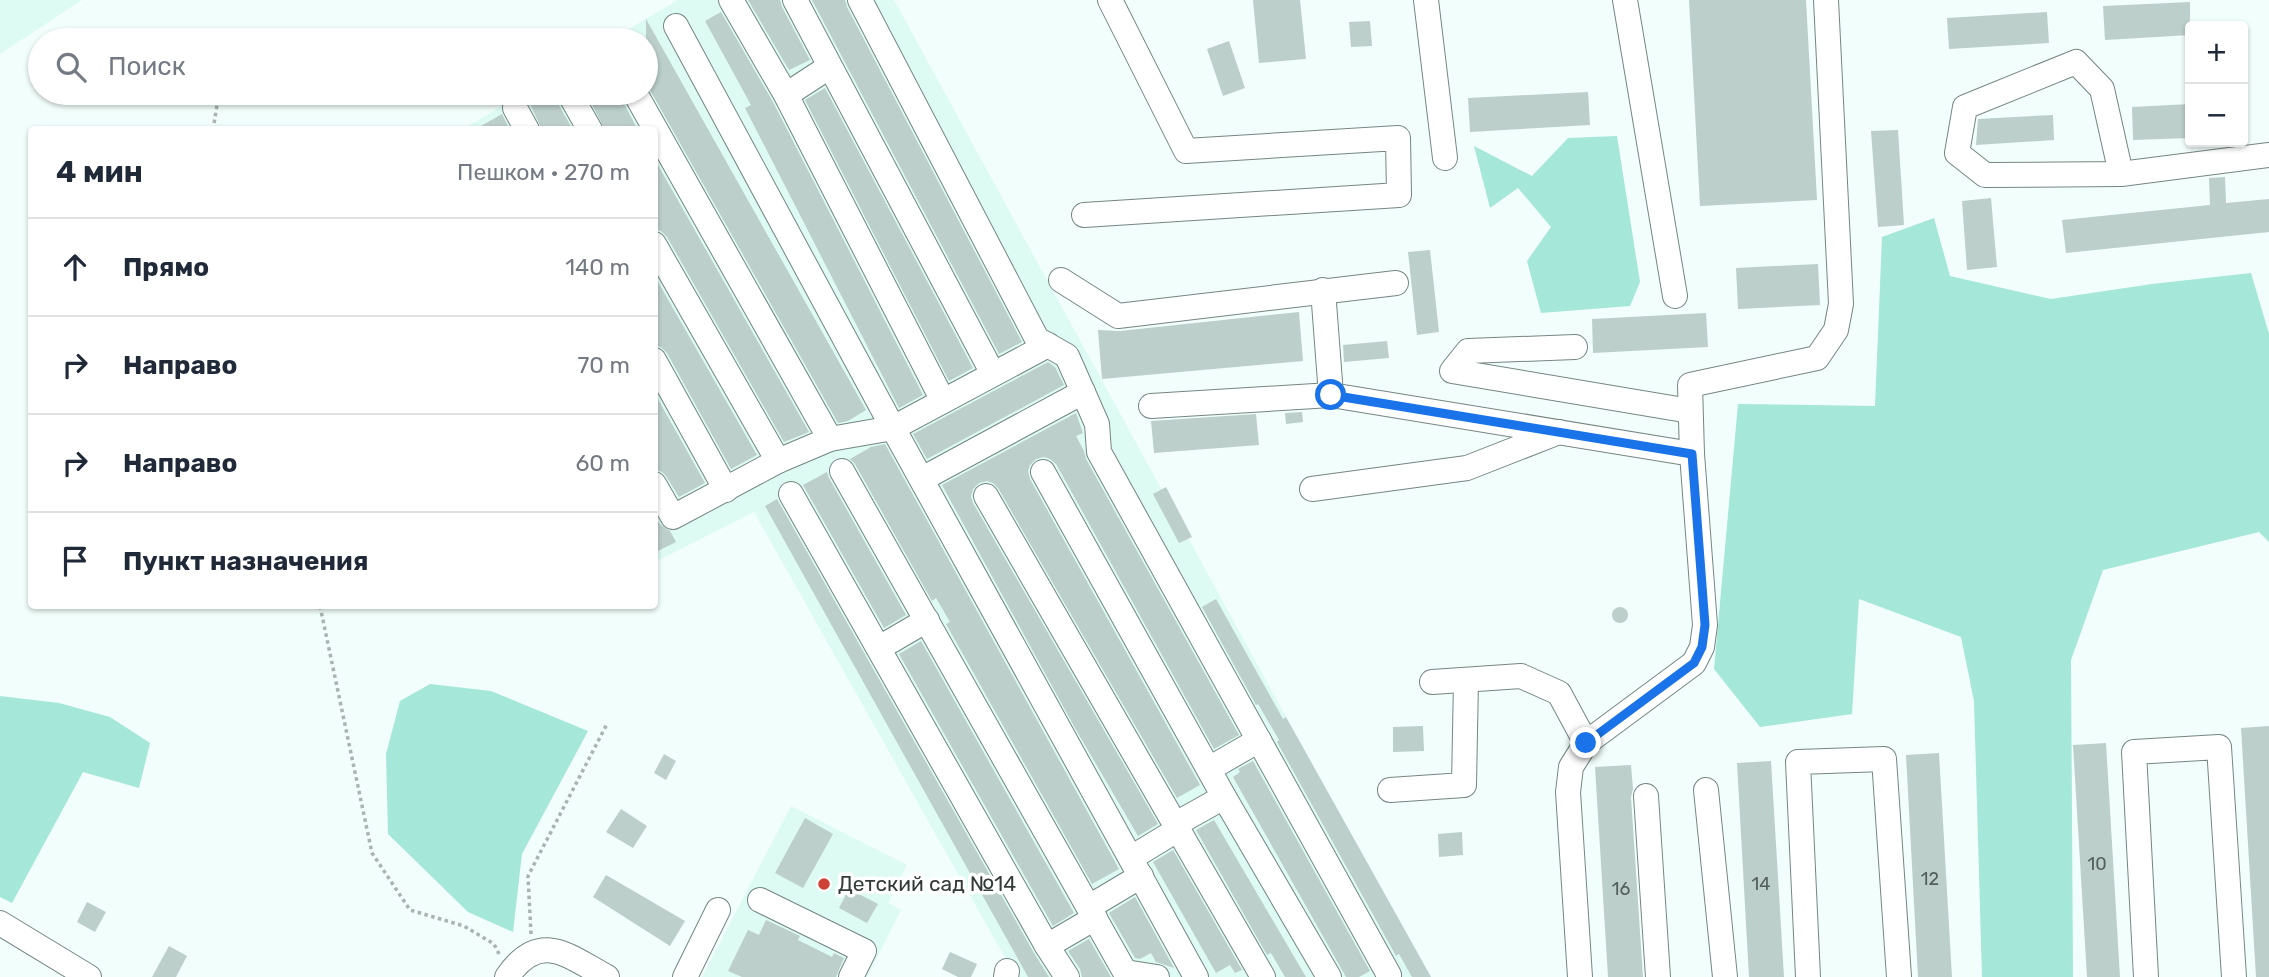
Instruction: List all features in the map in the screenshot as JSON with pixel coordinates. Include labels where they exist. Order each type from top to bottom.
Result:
[{"type":"street","points":[[731,0],[786,95],[943,401]]},
{"type":"street","points":[[795,0],[993,374]]},
{"type":"street","points":[[860,0],[1037,339],[1068,356],[1097,424],[1099,452],[1388,977]]},
{"type":"street","points":[[1084,215],[1399,195],[1398,138],[1186,151],[1110,0]]},
{"type":"street","points":[[1426,0],[1444,158]]},
{"type":"street","points":[[1625,0],[1675,296]]},
{"type":"street","points":[[1580,977],[1568,792],[1571,767],[1586,743],[1694,663],[1702,647],[1705,625],[1689,385],[1817,358],[1836,330],[1841,304],[1826,0]]},
{"type":"street","points":[[676,26],[893,428],[1196,977]]},
{"type":"street","points":[[2121,174],[2102,89],[2076,62],[1965,107],[1956,152],[1984,175],[2121,174],[2269,155]]},
{"type":"street","points":[[786,95],[829,67]]},
{"type":"street","points":[[576,105],[588,126]]},
{"type":"street","points":[[642,105],[654,126]]},
{"type":"street","points":[[515,108],[525,126]]},
{"type":"street","points":[[658,134],[830,439]]},
{"type":"street","points":[[658,251],[778,461]]},
{"type":"street","points":[[1061,280],[1118,316],[1396,283]]},
{"type":"street","points":[[1323,290],[1331,395]]},
{"type":"street","points":[[658,491],[673,516],[778,461],[830,439],[893,428],[1048,345]]},
{"type":"street","points":[[1575,347],[1468,351],[1452,371],[1690,411]]},
{"type":"street","points":[[658,367],[726,490]]},
{"type":"street","points":[[922,479],[1083,392]]},
{"type":"street","points":[[1151,406],[1331,395],[1692,454]]},
{"type":"street","points":[[1312,489],[1467,468],[1559,432]]},
{"type":"street","points":[[842,471],[1125,972],[1157,977]]},
{"type":"street","points":[[1043,472],[1224,797],[1329,977]]},
{"type":"street","points":[[791,494],[1047,947],[1067,977]]},
{"type":"street","points":[[986,496],[1263,977]]},
{"type":"street","points":[[879,649],[927,620]]},
{"type":"street","points":[[1432,682],[1521,676],[1559,693],[1586,743]]},
{"type":"street","points":[[1390,790],[1464,785],[1466,680]]},
{"type":"street","points":[[1209,769],[1259,740]]},
{"type":"street","points":[[2146,977],[2134,751],[2219,747],[2234,977]]},
{"type":"street","points":[[1808,977],[1798,762],[1884,759],[1899,977]]},
{"type":"street","points":[[1706,790],[1726,977]]},
{"type":"street","points":[[1646,796],[1658,977]]},
{"type":"street","points":[[1047,947],[1092,912],[1176,827],[1224,797]]},
{"type":"street","points":[[760,900],[864,951],[851,977]]},
{"type":"street","points":[[685,977],[718,910]]},
{"type":"street","points":[[0,923],[89,977]]},
{"type":"street","points":[[509,975],[540,951],[559,951],[607,977]]},
{"type":"path","points":[[214,126],[217,105]]},
{"type":"path","points":[[321,609],[372,853],[410,910],[464,926],[494,944],[509,975]]},
{"type":"path","points":[[540,951],[528,876],[607,724]]},
{"type":"shaded area","points":[[0,0],[82,0],[39,28],[28,28],[28,36],[0,54]]},
{"type":"shaded area","points":[[678,0],[894,0],[1431,977],[1016,977],[754,512],[658,560],[658,126],[469,126],[503,105],[658,105],[658,28],[630,28]]},
{"type":"shaded area","name":"Детский сад №14","points":[[791,806],[907,865],[888,903],[901,910],[867,977],[702,977]]},
{"type":"green space","points":[[1617,136],[1640,282],[1630,306],[1541,313],[1527,261],[1551,227],[1518,188],[1490,208],[1474,146],[1532,176],[1568,138]]},
{"type":"green space","points":[[1934,218],[1950,276],[2051,299],[2251,273],[2269,334],[2269,542],[2259,532],[2103,570],[2071,660],[2073,977],[1982,977],[1974,701],[1961,637],[1859,599],[1852,714],[1760,727],[1714,669],[1738,404],[1875,406],[1882,237]]},
{"type":"green space","points":[[430,684],[491,691],[588,731],[522,854],[513,932],[468,912],[388,834],[386,754],[400,701]]},
{"type":"green space","points":[[0,696],[59,703],[110,717],[150,743],[139,788],[83,772],[12,903],[0,897]]},
{"type":"building","points":[[748,0],[780,0],[810,60],[789,70]]},
{"type":"building","points":[[812,0],[845,0],[1022,342],[999,354]]},
{"type":"building","points":[[1253,0],[1300,0],[1306,59],[1259,63]]},
{"type":"building","points":[[1689,0],[1806,0],[1817,200],[1700,206]]},
{"type":"building","points":[[2190,2],[2190,21],[2185,21],[2185,35],[2105,40],[2103,6]]},
{"type":"building","points":[[721,12],[773,102],[923,395],[899,408],[745,108],[751,105],[705,21]]},
{"type":"building","points":[[2047,12],[2049,43],[1949,49],[1947,18]]},
{"type":"building","points":[[1370,21],[1372,46],[1351,47],[1349,22]]},
{"type":"building","points":[[658,40],[866,410],[848,421],[838,423],[658,104]]},
{"type":"building","points":[[1229,41],[1245,88],[1223,96],[1207,49]]},
{"type":"building","points":[[825,88],[973,368],[949,381],[805,100]]},
{"type":"building","points":[[1588,92],[1590,125],[1470,132],[1468,98]]},
{"type":"building","points":[[2185,104],[2185,138],[2133,140],[2132,107]]},
{"type":"building","points":[[530,105],[559,105],[571,126],[540,126]]},
{"type":"building","points":[[592,105],[625,105],[636,126],[603,126]]},
{"type":"building","points":[[502,114],[508,126],[481,126]]},
{"type":"building","points":[[2053,115],[2054,140],[1976,145],[1978,119]]},
{"type":"building","points":[[1898,130],[1904,225],[1878,227],[1871,131]]},
{"type":"building","points":[[658,165],[809,432],[784,442],[667,237],[658,230]]},
{"type":"building","points":[[2225,177],[2226,203],[2269,199],[2269,232],[2066,253],[2062,220],[2210,205],[2209,178]]},
{"type":"building","points":[[1991,198],[1997,267],[1967,270],[1962,201]]},
{"type":"building","points":[[1430,250],[1439,332],[1417,335],[1408,252]]},
{"type":"building","points":[[1818,264],[1820,305],[1738,309],[1736,268]]},
{"type":"building","points":[[658,282],[757,455],[731,469],[667,353],[658,346]]},
{"type":"building","points":[[1299,312],[1303,361],[1102,379],[1098,330],[1120,331]]},
{"type":"building","points":[[1706,313],[1708,347],[1593,353],[1592,319]]},
{"type":"building","points":[[1387,341],[1389,358],[1344,362],[1343,345]]},
{"type":"building","points":[[1048,362],[1055,367],[1064,385],[927,459],[913,434]]},
{"type":"building","points":[[658,399],[705,483],[679,497],[662,472],[658,470]]},
{"type":"building","points":[[1302,412],[1303,422],[1286,424],[1285,413]]},
{"type":"building","points":[[1076,413],[1083,433],[1076,436],[1086,459],[1239,735],[1214,749],[1056,464],[1044,457],[1036,459],[1028,471],[1030,479],[1200,785],[1177,798],[998,488],[987,481],[979,483],[973,489],[971,497],[1158,824],[1138,836],[1075,728],[942,485]]},
{"type":"building","points":[[1256,414],[1259,445],[1154,453],[1151,421]]},
{"type":"building","points":[[885,444],[1119,869],[1092,884],[946,624],[950,622],[936,598],[932,601],[850,459],[871,447]]},
{"type":"building","points":[[827,472],[906,615],[884,628],[803,485]]},
{"type":"building","points":[[1166,487],[1192,537],[1179,543],[1153,494]]},
{"type":"building","points":[[777,499],[1049,977],[1028,977],[765,506]]},
{"type":"building","points":[[658,521],[670,531],[676,542],[658,551]]},
{"type":"building","points":[[1216,599],[1283,719],[1286,717],[1431,977],[1412,977],[1399,954],[1396,956],[1277,742],[1279,740],[1258,704],[1256,705],[1202,607]]},
{"type":"building","points":[[1617,607],[1623,607],[1628,615],[1626,621],[1617,623],[1612,618],[1612,612]]},
{"type":"building","points":[[921,641],[1074,913],[1053,926],[899,654]]},
{"type":"building","points":[[1423,726],[1424,751],[1393,752],[1393,727]]},
{"type":"building","points":[[2269,726],[2269,977],[2256,977],[2241,728]]},
{"type":"building","points":[[2106,743],[2120,977],[2087,977],[2073,745]]},
{"type":"building","points":[[1939,753],[1952,977],[1918,977],[1906,755]]},
{"type":"building","points":[[664,754],[676,761],[666,780],[654,773]]},
{"type":"building","points":[[1253,761],[1370,971],[1359,977],[1346,977],[1233,777],[1240,772],[1238,769]]},
{"type":"building","points":[[1771,761],[1784,977],[1749,977],[1737,763]]},
{"type":"building","points":[[1631,765],[1643,977],[1608,977],[1595,767]]},
{"type":"building","points":[[621,809],[647,826],[633,848],[606,832]]},
{"type":"building","points":[[805,818],[833,834],[803,888],[775,873]]},
{"type":"building","points":[[1214,820],[1306,977],[1285,977],[1271,953],[1267,955],[1196,830]]},
{"type":"building","points":[[1462,832],[1463,855],[1439,857],[1438,834]]},
{"type":"building","points":[[1173,850],[1242,970],[1235,973],[1230,965],[1216,973],[1153,862]]},
{"type":"building","points":[[606,875],[685,921],[670,946],[593,897]]},
{"type":"building","points":[[849,889],[878,904],[867,923],[839,908]]},
{"type":"building","points":[[1135,897],[1174,968],[1156,962],[1151,953],[1140,959],[1135,958],[1109,913]]},
{"type":"building","points":[[87,902],[106,912],[95,932],[77,922]]},
{"type":"building","points":[[766,920],[800,936],[798,940],[832,957],[834,953],[844,958],[836,977],[742,977],[728,971],[748,930],[759,935]]},
{"type":"building","points":[[1089,939],[1111,977],[1082,977],[1068,951]]},
{"type":"building","points":[[169,946],[187,956],[176,977],[152,977]]},
{"type":"building","points":[[950,952],[977,964],[971,977],[958,977],[942,969]]},
{"type":"place","name":"Детский сад №14","points":[[824,884]]},
{"type":"route","points":[[1331,395],[1692,454],[1705,625],[1702,647],[1694,663],[1586,743]]}]
